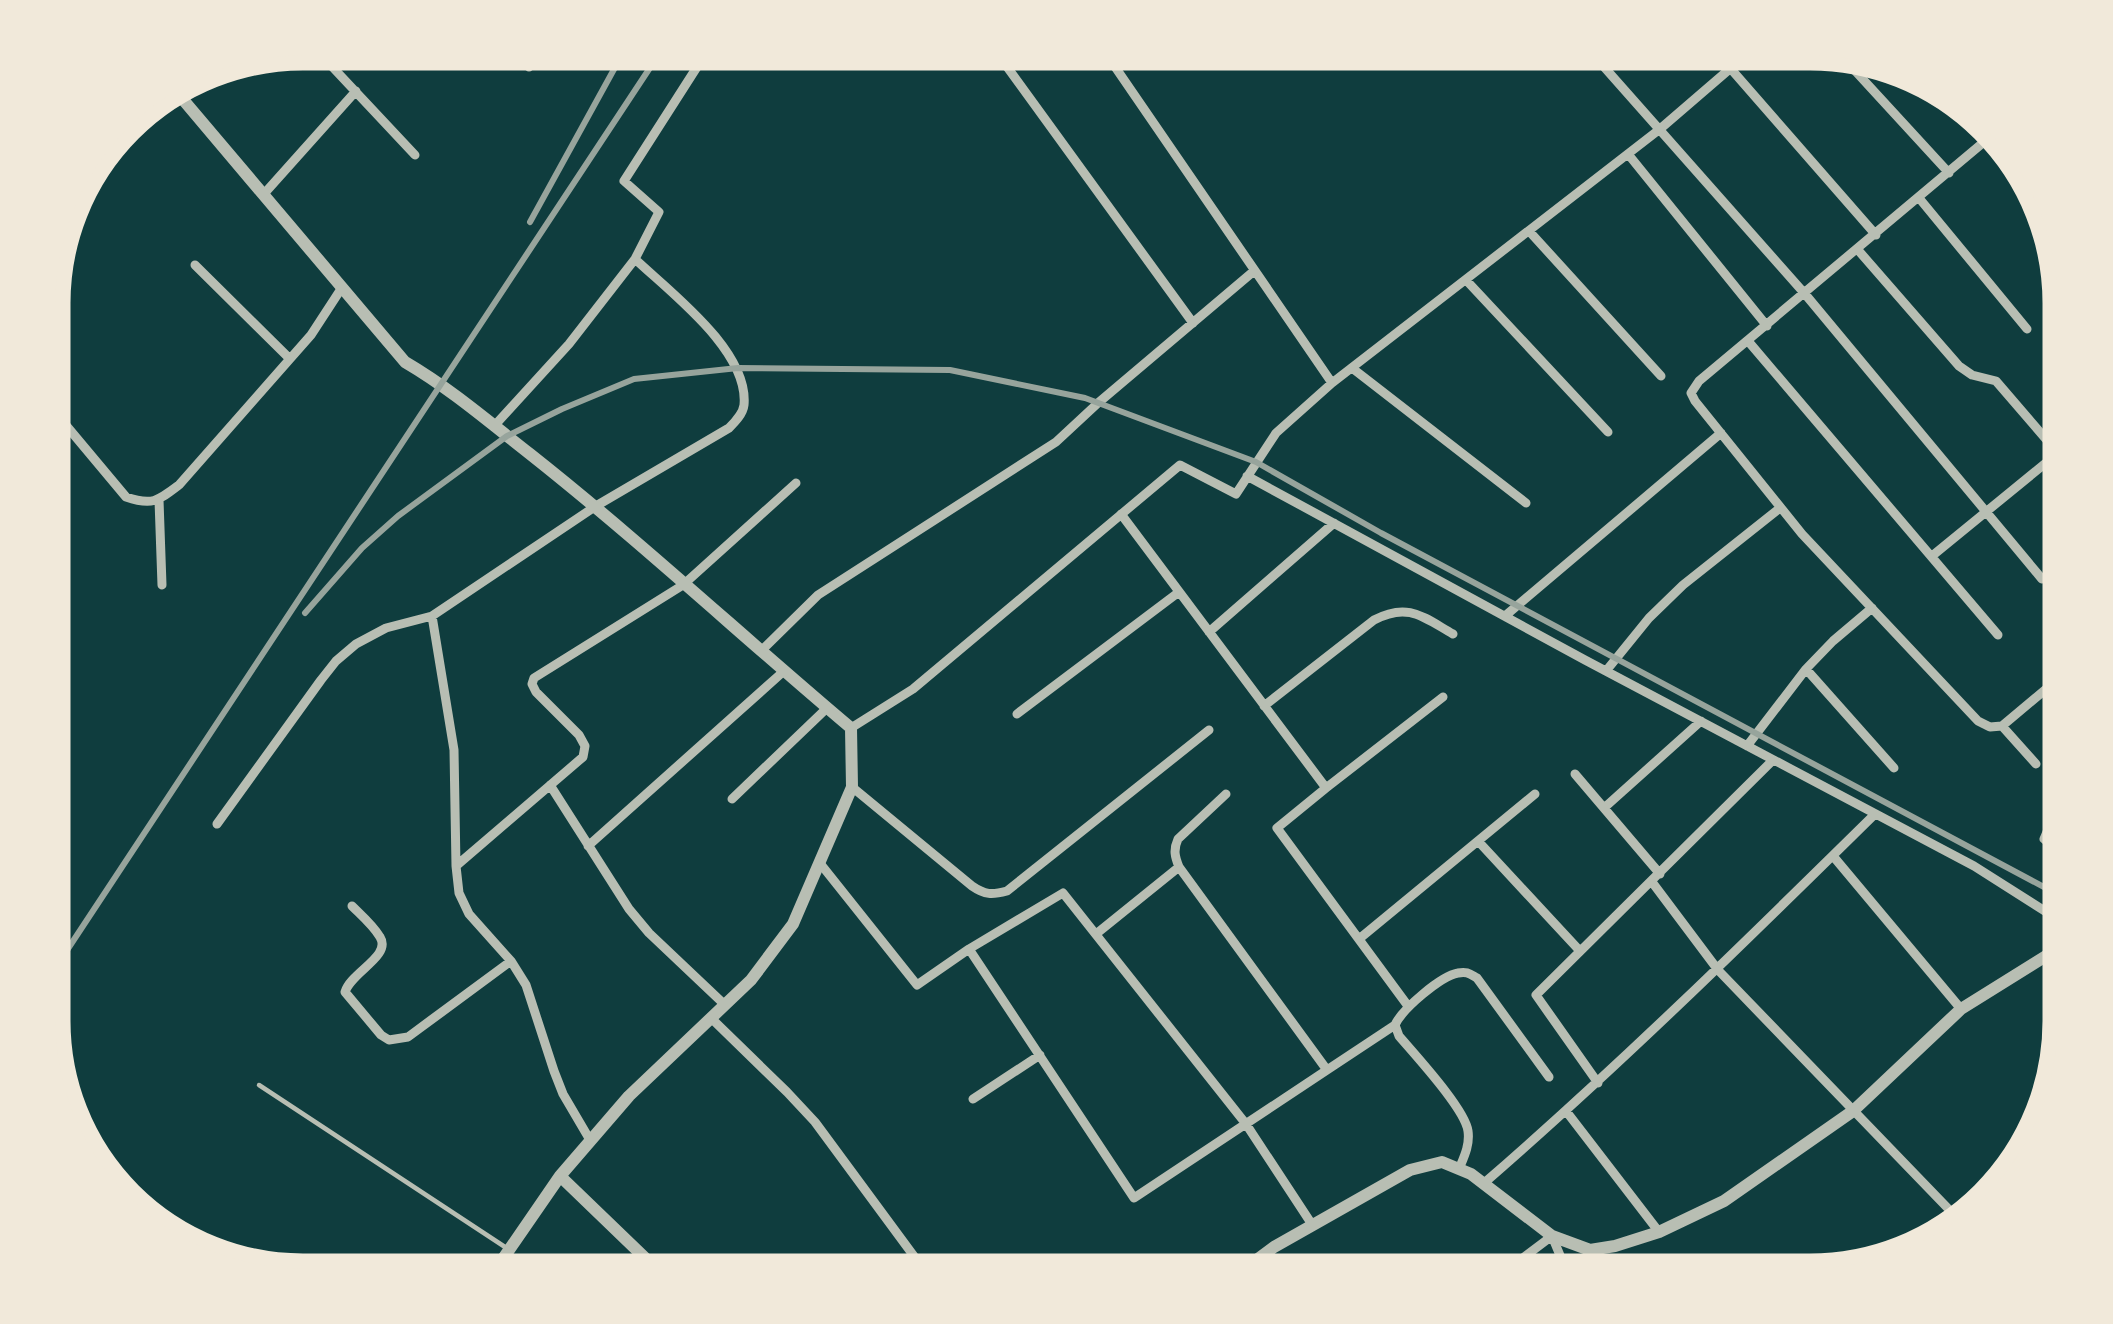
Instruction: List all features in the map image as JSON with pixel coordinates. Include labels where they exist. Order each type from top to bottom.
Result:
[{"type":"street","points":[[329,63],[415,155]]},
{"type":"street","points":[[525,63],[529,67]]},
{"type":"street","points":[[496,424],[569,344],[635,259],[659,212],[624,181],[700,63]]},
{"type":"street","points":[[1004,63],[1192,323]]},
{"type":"street","points":[[1113,63],[1332,383]]},
{"type":"street","points":[[1601,63],[1805,294],[2042,579]]},
{"type":"street","points":[[851,728],[913,689],[1180,465],[1236,494],[1276,433],[1332,383],[1738,63]]},
{"type":"street","points":[[1851,67],[1948,173]]},
{"type":"street","points":[[1731,69],[1876,235]]},
{"type":"street","points":[[263,195],[356,92]]},
{"type":"street","points":[[181,96],[405,362],[496,424],[596,506],[851,728],[852,787],[794,924],[751,980],[629,1096],[560,1176],[502,1261]]},
{"type":"street","points":[[1986,140],[1691,392],[1780,508],[1978,721],[2002,726],[2049,687]]},
{"type":"street","points":[[1628,154],[1767,326]]},
{"type":"street","points":[[1918,199],[2027,329]]},
{"type":"street","points":[[1529,232],[1661,376]]},
{"type":"street","points":[[1858,250],[1959,366],[1996,381],[2049,443]]},
{"type":"street","points":[[217,824],[337,661],[356,644],[386,628],[432,616],[596,506],[729,428],[740,416],[744,404],[738,368],[722,342],[635,259]]},
{"type":"street","points":[[195,265],[289,358]]},
{"type":"street","points":[[760,651],[818,596],[1056,442],[1254,272]]},
{"type":"street","points":[[1466,280],[1608,432]]},
{"type":"street","points":[[63,421],[126,497],[143,503],[159,500],[179,485],[311,335],[341,289]]},
{"type":"street","points":[[1748,341],[1998,634]]},
{"type":"street","points":[[1352,368],[1526,503]]},
{"type":"street","points":[[1505,616],[1720,433]]},
{"type":"street","points":[[1932,556],[2049,460]]},
{"type":"street","points":[[1247,476],[1974,866],[2049,913]]},
{"type":"street","points":[[456,866],[583,757],[585,746],[536,692],[534,678],[683,584],[796,483]]},
{"type":"street","points":[[159,500],[162,585]]},
{"type":"street","points":[[1606,671],[1683,585],[1780,508]]},
{"type":"street","points":[[1120,514],[1326,788]]},
{"type":"street","points":[[1209,632],[1334,524]]},
{"type":"street","points":[[1017,714],[1179,592]]},
{"type":"street","points":[[1747,746],[1806,669],[1872,608]]},
{"type":"street","points":[[1264,706],[1391,611],[1417,614],[1454,634]]},
{"type":"street","points":[[432,616],[454,750],[460,893],[470,914],[526,985],[563,1094],[590,1141]]},
{"type":"street","points":[[1806,669],[1894,768]]},
{"type":"street","points":[[588,846],[784,671]]},
{"type":"street","points":[[1408,1006],[1277,828],[1443,697]]},
{"type":"street","points":[[732,799],[827,708]]},
{"type":"street","points":[[1604,808],[1701,721]]},
{"type":"street","points":[[2002,726],[2036,764]]},
{"type":"street","points":[[852,787],[972,886],[994,895],[1007,891],[1209,730]]},
{"type":"street","points":[[1598,1083],[1536,994],[1773,760]]},
{"type":"street","points":[[1576,774],[1656,878],[1718,970],[1952,1214]]},
{"type":"street","points":[[550,785],[613,886],[649,933],[725,1005]]},
{"type":"street","points":[[1226,794],[1178,839],[1174,856],[1328,1070]]},
{"type":"street","points":[[1359,939],[1535,794]]},
{"type":"street","points":[[1483,1184],[1718,970],[1875,814]]},
{"type":"street","points":[[1478,841],[1580,951]]},
{"type":"street","points":[[1833,856],[1961,1009]]},
{"type":"street","points":[[819,862],[916,985],[1064,893],[1246,1124],[1312,1226]]},
{"type":"street","points":[[1096,934],[1180,867]]},
{"type":"street","points":[[352,906],[384,942],[380,954],[352,977],[345,992],[389,1040],[408,1037],[511,961]]},
{"type":"street","points":[[969,949],[1134,1198],[1395,1025],[1408,1006],[1454,974],[1465,972],[1477,978],[1549,1078]]},
{"type":"street","points":[[1257,1260],[1410,1170],[1442,1162],[1472,1174],[1552,1236],[1590,1250],[1659,1232],[1724,1201],[1853,1111],[1961,1009],[2049,955]]},
{"type":"street","points":[[711,1018],[815,1123],[916,1261]]},
{"type":"street","points":[[1395,1025],[1468,1128],[1459,1169]]},
{"type":"street","points":[[973,1099],[1040,1055]]},
{"type":"street","points":[[1566,1112],[1659,1232]]},
{"type":"street","points":[[560,1176],[648,1261]]},
{"type":"street","points":[[1520,1260],[1552,1236]]},
{"type":"street","points":[[1552,1236],[1562,1260]]},
{"type":"lane","points":[[260,1085],[509,1250]]},
{"type":"railway","points":[[530,222],[617,63]]},
{"type":"railway","points":[[63,956],[653,63]]},
{"type":"railway","points":[[305,613],[362,548],[398,516],[507,436],[634,379],[738,368],[950,370],[1085,398],[1256,462],[2049,890]]}]
